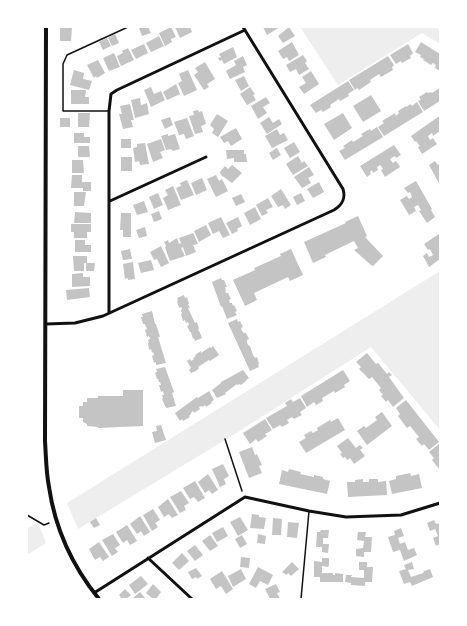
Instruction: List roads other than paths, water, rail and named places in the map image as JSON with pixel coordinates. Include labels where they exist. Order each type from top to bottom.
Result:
[{"type":"street","points":[[46,27],[45,441],[49,489],[54,511],[66,545],[78,568],[99,599]]},
{"type":"street","points":[[46,324],[82,322],[109,313],[334,210],[343,200],[343,189],[244,29],[111,94],[109,112],[109,313]]},
{"type":"street","points":[[110,201],[206,157]]},
{"type":"street","points":[[94,593],[245,497],[309,511],[346,517],[401,514],[440,503]]},
{"type":"street","points":[[148,558],[192,599]]},
{"type":"lane","points":[[109,112],[63,111],[63,64],[67,54],[128,27]]},
{"type":"lane","points":[[301,599],[309,511]]}]
